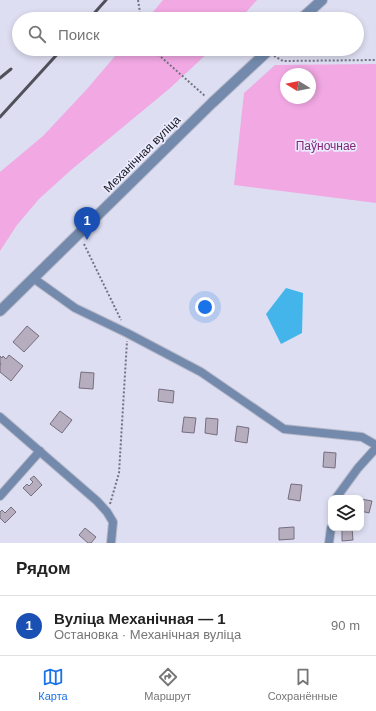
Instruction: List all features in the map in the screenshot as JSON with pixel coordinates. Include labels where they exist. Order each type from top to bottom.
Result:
[{"type":"street","points":[[309,12],[322,0]]},
{"type":"street","name":"Механічная вуліца","points":[[0,312],[212,103],[263,56]]},
{"type":"street","points":[[33,278],[75,308],[127,333],[201,372],[284,429],[362,437],[376,445]]},
{"type":"street","points":[[0,417],[97,501],[107,512],[113,522],[111,543]]},
{"type":"street","points":[[338,495],[358,468],[376,448]]},
{"type":"street","points":[[0,496],[40,451]]},
{"type":"street","points":[[330,543],[331,531]]},
{"type":"path","points":[[138,0],[140,12]]},
{"type":"path","points":[[160,56],[212,103]]},
{"type":"path","points":[[276,56],[283,61],[376,60]]},
{"type":"path","points":[[84,244],[127,333],[119,473],[107,512]]},
{"type":"green space","points":[[163,0],[257,0],[246,12],[153,12]]},
{"type":"green space","points":[[115,56],[204,56],[169,89],[71,170],[39,199],[17,225],[0,251],[0,172],[43,136],[87,89]]},
{"type":"green space","name":"Паўночнае","points":[[376,64],[376,203],[234,185],[244,93],[275,65]]},
{"type":"water","points":[[286,288],[303,293],[302,333],[281,344],[266,314]]},
{"type":"building","points":[[27,326],[39,336],[24,352],[13,342]]},
{"type":"building","points":[[9,355],[23,366],[11,381],[0,372],[0,356],[2,358],[3,356],[6,359]]},
{"type":"building","points":[[81,372],[94,373],[93,389],[79,388]]},
{"type":"building","points":[[159,389],[174,391],[173,403],[158,401]]},
{"type":"building","points":[[60,411],[72,420],[62,433],[50,424]]},
{"type":"building","points":[[184,417],[196,418],[194,433],[182,432]]},
{"type":"building","points":[[206,418],[218,419],[217,435],[205,433]]},
{"type":"building","points":[[237,426],[249,428],[247,443],[235,441]]},
{"type":"building","points":[[324,452],[336,453],[335,468],[323,467]]},
{"type":"building","points":[[34,476],[42,485],[31,496],[23,488],[27,484],[29,486],[33,482],[30,479]]},
{"type":"building","points":[[291,484],[302,485],[300,501],[288,499]]},
{"type":"building","points":[[364,500],[372,501],[369,513],[364,512]]},
{"type":"building","points":[[11,507],[16,512],[5,523],[0,518],[0,512],[2,510],[5,513]]},
{"type":"building","points":[[294,527],[294,539],[279,540],[279,528]]},
{"type":"building","points":[[85,528],[96,537],[91,543],[88,543],[79,535]]},
{"type":"building","points":[[342,531],[352,531],[353,540],[342,541]]},
{"type":"railway","points":[[95,12],[106,0]]},
{"type":"railway","points":[[0,117],[56,56]]},
{"type":"railway","points":[[0,78],[11,69]]},
{"type":"place","name":"Вуліца Механічная — 1","points":[[87,240]]}]
